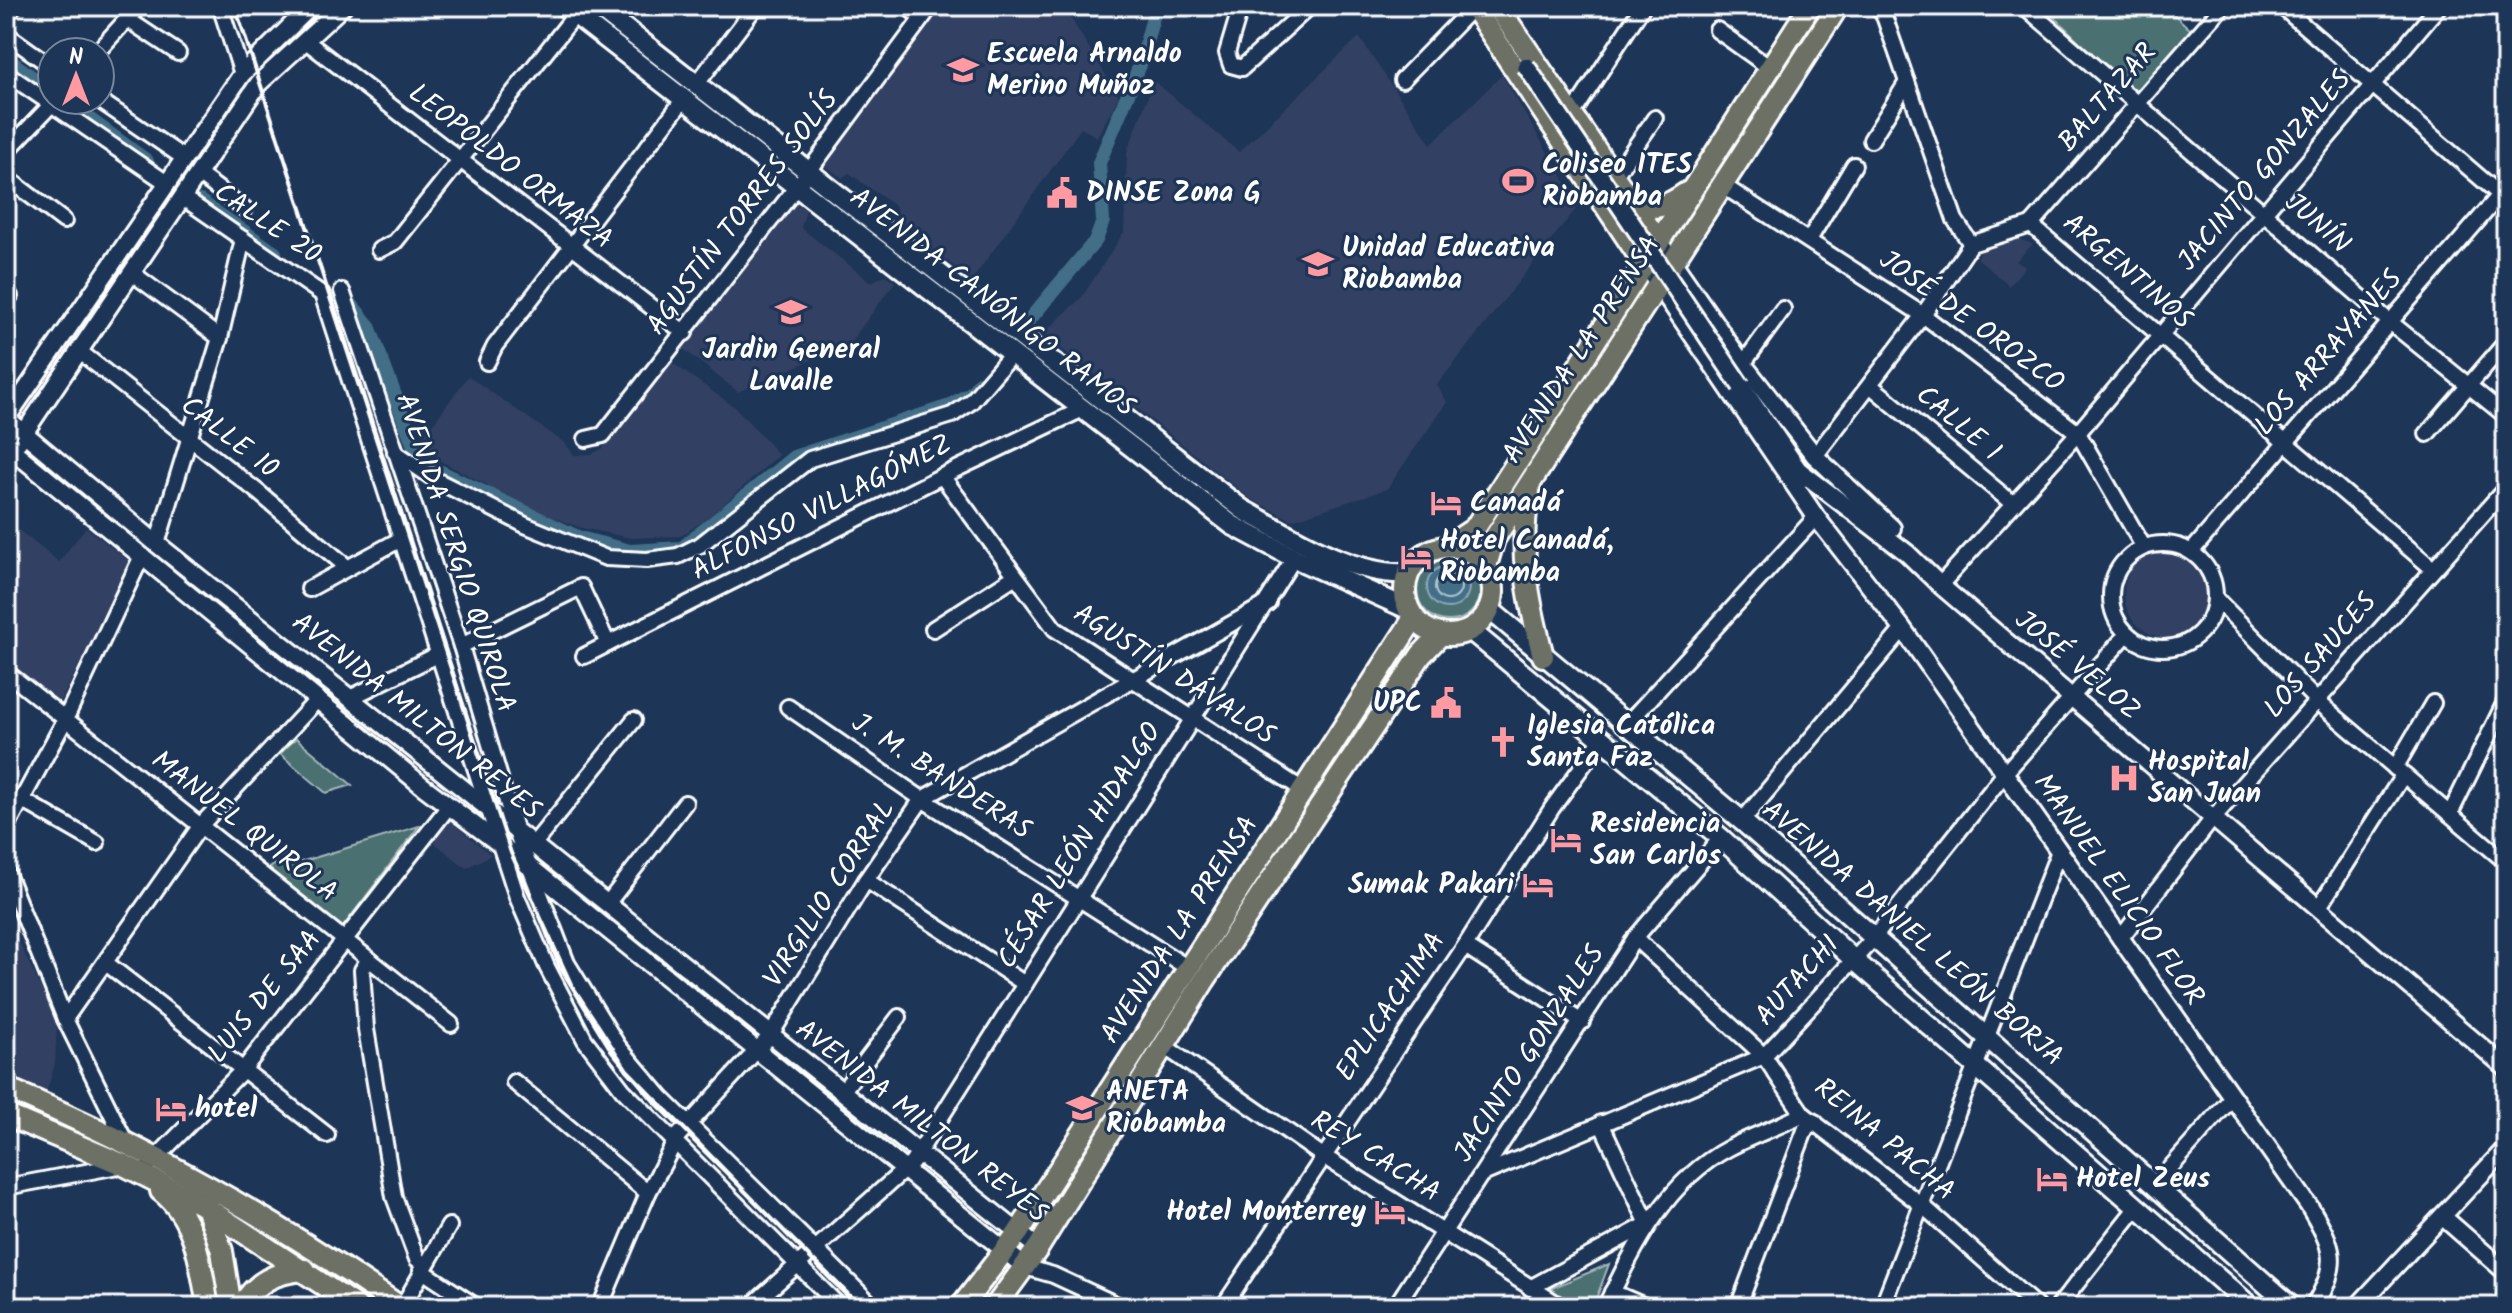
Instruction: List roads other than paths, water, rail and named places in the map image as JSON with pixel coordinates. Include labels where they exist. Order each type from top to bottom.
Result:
[{"type":"main road","name":"AVENIDA CANÓNIGO RAMOS","points":[[596,6],[796,187],[1232,525],[1411,614]]},
{"type":"main road","name":"AVENIDA LA PRENSA","points":[[1448,546],[1475,528],[1810,6]]},
{"type":"main road","name":"AVENIDA LA PRENSA","points":[[1486,566],[1494,539],[1838,6]]},
{"type":"main road","name":"AVENIDA CANÓNIGO RAMOS","points":[[570,10],[809,171],[1242,509],[1303,543],[1372,570],[1408,573]]},
{"type":"main road","points":[[1486,10],[1572,115],[1659,242]]},
{"type":"main road","points":[[1486,10],[1645,265]]},
{"type":"main road","points":[[1632,203],[1644,207],[1671,204],[1696,185]]},
{"type":"main road","points":[[1531,481],[1523,524],[1523,570],[1543,656]]},
{"type":"main road","points":[[1448,546],[1469,552],[1486,566],[1492,580],[1489,609],[1470,630],[1441,634],[1426,629],[1411,614],[1404,585],[1408,573],[1424,554],[1448,546]]},
{"type":"main road","name":"AVENIDA DANIEL LEÓN BORJA","points":[[1489,609],[1742,821],[2292,1307]]},
{"type":"main road","name":"AVENIDA LA PRENSA","points":[[961,1307],[1018,1233],[1303,790],[1411,614]]},
{"type":"main road","name":"AVENIDA DANIEL LEÓN BORJA","points":[[1470,630],[1721,838],[1852,958],[2251,1307]]},
{"type":"main road","name":"AVENIDA LA PRENSA","points":[[995,1307],[1038,1248],[1164,1046],[1421,655],[1441,634]]},
{"type":"main road","points":[[6,1088],[155,1155],[311,1245],[401,1307]]},
{"type":"main road","points":[[6,1115],[124,1165],[206,1207],[357,1307]]},
{"type":"main road","points":[[142,1176],[171,1199],[185,1219],[199,1257],[208,1307]]},
{"type":"main road","points":[[198,1179],[222,1251],[231,1307]]},
{"type":"main road","points":[[241,1307],[250,1291],[279,1272],[305,1270]]},
{"type":"street","points":[[6,14],[14,6]]},
{"type":"street","points":[[112,36],[139,6]]},
{"type":"street","points":[[220,6],[242,74]]},
{"type":"street","points":[[6,419],[242,74],[311,6]]},
{"type":"street","points":[[8,452],[259,83],[343,6]]},
{"type":"street","points":[[487,362],[495,346],[756,6]]},
{"type":"street","points":[[906,6],[926,12]]},
{"type":"street","points":[[1241,6],[1227,53],[1231,65],[1242,68],[1310,6]]},
{"type":"street","points":[[1572,115],[1643,6]]},
{"type":"street","points":[[1815,456],[1923,315],[1971,244],[1955,220],[1883,13],[1877,6]]},
{"type":"street","name":"JUNÍN","points":[[2024,6],[2136,106],[2390,322],[2506,416]]},
{"type":"street","name":"BALTAZAR","points":[[2031,225],[2223,6]]},
{"type":"street","points":[[2281,6],[2504,194]]},
{"type":"street","name":"JACINTO GONZALES","points":[[1940,585],[2078,433],[2439,6]]},
{"type":"street","points":[[379,250],[395,242],[459,162],[570,10]]},
{"type":"street","points":[[1402,80],[1486,10],[1800,471],[1815,502],[1882,605]]},
{"type":"street","name":"AGUSTÍN TORRES SOLÍS","points":[[586,439],[603,435],[685,333],[926,12]]},
{"type":"street","points":[[127,19],[178,53]]},
{"type":"street","points":[[1717,30],[1770,68]]},
{"type":"street","points":[[6,34],[36,56]]},
{"type":"street","name":"LEOPOLDO ORMAZA","points":[[306,41],[459,162],[685,333]]},
{"type":"street","points":[[6,73],[36,96]]},
{"type":"street","points":[[1871,140],[1907,82]]},
{"type":"street","points":[[116,112],[184,158]]},
{"type":"street","points":[[6,152],[40,116]]},
{"type":"street","points":[[65,116],[167,183]]},
{"type":"street","points":[[1614,177],[1655,118]]},
{"type":"street","points":[[1809,240],[1854,165]]},
{"type":"street","points":[[198,174],[245,209]]},
{"type":"street","points":[[6,177],[64,221]]},
{"type":"street","name":"JOSÉ DE OROZCO","points":[[1722,185],[1923,315],[2078,433],[2143,546]]},
{"type":"street","name":"LOS ARRAYANES","points":[[2191,552],[2504,194]]},
{"type":"street","name":"CALLE 20","points":[[182,197],[322,294]]},
{"type":"street","name":"ARGENTINOS","points":[[1971,244],[2031,225],[2432,568]]},
{"type":"street","points":[[157,544],[220,338],[243,239]]},
{"type":"street","points":[[1659,242],[1743,364],[1815,456],[1900,535],[1907,553]]},
{"type":"street","name":"MANUEL ELICIO FLOR","points":[[1645,265],[1816,517],[1903,629],[2327,1236],[2332,1269],[2314,1307]]},
{"type":"street","points":[[132,273],[220,338]]},
{"type":"street","name":"AVENIDA SERGIO QUIROLA","points":[[342,291],[461,646],[516,832],[567,963],[618,1046],[689,1124],[874,1307]]},
{"type":"street","name":"AVENIDA SERGIO QUIROLA","points":[[322,294],[499,844],[547,967],[585,1040],[623,1090],[840,1307]]},
{"type":"street","points":[[1743,364],[1783,309]]},
{"type":"street","points":[[2427,434],[2506,342]]},
{"type":"street","name":"CALLE 10","points":[[79,351],[189,441],[258,492],[347,567]]},
{"type":"street","points":[[395,451],[425,474],[525,525],[606,558],[647,560],[678,556],[700,545],[810,459],[952,415],[971,402],[1012,354]]},
{"type":"street","name":"CALLE 1","points":[[1870,385],[2012,503]]},
{"type":"street","name":"ALFONSO VILLAGÓMEZ","points":[[584,656],[942,476],[1083,409]]},
{"type":"street","name":"AVENIDA MILTON REYES","points":[[6,419],[157,544],[842,1092],[1005,1252],[1025,1267],[1053,1275]]},
{"type":"street","name":"AVENIDA MILTON REYES","points":[[8,452],[449,806],[530,867],[756,1053],[1038,1248],[1053,1275]]},
{"type":"street","name":"JOSÉ VELOZ","points":[[1800,471],[1832,492],[1907,553],[1940,585],[2072,694],[2506,1068]]},
{"type":"street","name":"AGUSTÍN DÁVALOS","points":[[942,476],[1055,629],[1303,790]]},
{"type":"street","name":"LOS SAUCES","points":[[2120,939],[2213,818],[2506,488]]},
{"type":"street","points":[[1627,724],[1816,517]]},
{"type":"street","points":[[309,589],[401,539]]},
{"type":"street","points":[[2168,544],[2191,552],[2205,564],[2213,580],[2216,599],[2212,616],[2201,633],[2184,645],[2154,647],[2127,634],[2111,604],[2112,587],[2118,570],[2143,546],[2168,544]]},
{"type":"street","points":[[6,829],[24,801],[65,720],[141,558]]},
{"type":"street","name":"CÉSAR LEÓN HIDALGO","points":[[750,1307],[912,1163],[1294,558]]},
{"type":"street","points":[[933,629],[1014,577]]},
{"type":"street","points":[[461,646],[581,587],[608,644]]},
{"type":"street","points":[[2216,599],[2317,701],[2506,862]]},
{"type":"street","name":"VIRGILIO CORRAL","points":[[600,1307],[648,1193],[676,1140],[770,1036],[866,880],[922,799],[1268,603]]},
{"type":"street","points":[[1742,821],[1903,629]]},
{"type":"street","name":"AUTACHI","points":[[1485,1173],[1764,1056],[1852,958],[1873,939],[2005,773],[2127,634]]},
{"type":"street","points":[[350,698],[437,655]]},
{"type":"street","name":"MANUEL QUIROLA","points":[[6,672],[451,1024]]},
{"type":"street","points":[[65,1019],[201,825],[318,699]]},
{"type":"street","points":[[2450,814],[2506,700]]},
{"type":"street","points":[[2319,907],[2398,772],[2433,703]]},
{"type":"street","name":"J. M. BANDERAS","points":[[788,707],[922,799],[1080,896],[1188,968]]},
{"type":"street","points":[[533,845],[634,720]]},
{"type":"street","name":"EPLICACHIMA","points":[[1223,1307],[1465,946],[1552,808],[1603,738]]},
{"type":"street","points":[[24,801],[97,843]]},
{"type":"street","points":[[607,904],[685,803]]},
{"type":"street","name":"LUIS DE SAA","points":[[142,1176],[155,1155],[243,1070],[449,806]]},
{"type":"street","name":"JACINTO GONZALES","points":[[1395,1307],[1635,938],[1721,838]]},
{"type":"street","points":[[1882,1307],[1989,1039],[2059,851]]},
{"type":"street","points":[[6,871],[65,1019],[125,1141]]},
{"type":"street","points":[[866,880],[1025,984]]},
{"type":"street","name":"REINA PACHA","points":[[1635,938],[1764,1056],[1809,1118],[1923,1206],[2037,1307]]},
{"type":"street","points":[[1465,946],[1582,1022]]},
{"type":"street","points":[[369,959],[362,970],[364,1014],[394,1197],[417,1259],[423,1267],[477,1307]]},
{"type":"street","points":[[106,963],[327,1135]]},
{"type":"street","points":[[842,1092],[899,1017]]},
{"type":"street","name":"REY CACHA","points":[[1164,1046],[1323,1156],[1562,1307]]},
{"type":"street","points":[[514,1082],[648,1193]]},
{"type":"street","points":[[2155,1185],[2231,1099]]},
{"type":"street","points":[[1605,1307],[1648,1224],[1687,1177],[1728,1149],[1809,1118]]},
{"type":"street","points":[[1738,1307],[1809,1118]]},
{"type":"street","points":[[1601,1123],[1648,1224]]},
{"type":"street","points":[[2357,1307],[2374,1301],[2443,1217],[2506,1148]]},
{"type":"street","points":[[6,1187],[124,1165]]},
{"type":"street","points":[[2058,1307],[2137,1207]]},
{"type":"street","points":[[2443,1217],[2506,1272]]},
{"type":"street","points":[[1530,1288],[1648,1224]]},
{"type":"street","points":[[401,1307],[449,1226]]},
{"type":"street","points":[[1053,1275],[1122,1307]]},
{"type":"street","points":[[1612,1292],[1647,1307]]},
{"type":"water","points":[[1448,566],[1463,572],[1469,587],[1463,602],[1448,608],[1433,602],[1427,587],[1433,572]]},
{"type":"waterway","points":[[1030,319],[1096,240],[1103,221],[1099,163],[1140,65],[1156,6]]},
{"type":"waterway","points":[[6,58],[36,80]]},
{"type":"waterway","points":[[85,116],[147,161]]},
{"type":"waterway","points":[[200,201],[275,253]]},
{"type":"waterway","points":[[350,303],[369,326],[420,462],[580,538],[630,551],[682,548],[794,457],[947,407],[971,393],[979,383]]},
{"type":"railway","points":[[235,6],[511,853],[571,984],[627,1070],[858,1307]]},
{"type":"place","name":"Escuela Arnaldo Merino Muñoz","points":[[963,70]]},
{"type":"place","name":"Coliseo ITES Riobamba","points":[[1518,181]]},
{"type":"place","name":"DINSE Zona G","points":[[1062,193]]},
{"type":"place","name":"Unidad Educativa Riobamba","points":[[1318,264]]},
{"type":"place","name":"Jardin General Lavalle","points":[[791,312]]},
{"type":"place","name":"Canadá","points":[[1446,503]]},
{"type":"place","name":"Hotel Canadá, Riobamba","points":[[1416,557]]},
{"type":"place","name":"UPC","points":[[1446,703]]},
{"type":"place","name":"Iglesia Católica Santa Faz","points":[[1503,742]]},
{"type":"place","name":"Hospital San Juan","points":[[2124,778]]},
{"type":"place","name":"Residencia San Carlos","points":[[1566,840]]},
{"type":"place","name":"Sumak Pakari","points":[[1538,885]]},
{"type":"place","name":"ANETA Riobamba","points":[[1082,1108]]},
{"type":"place","name":"hotel","points":[[171,1109]]},
{"type":"place","name":"Hotel Zeus","points":[[2052,1179]]},
{"type":"place","name":"Hotel Monterrey","points":[[1390,1212]]}]
